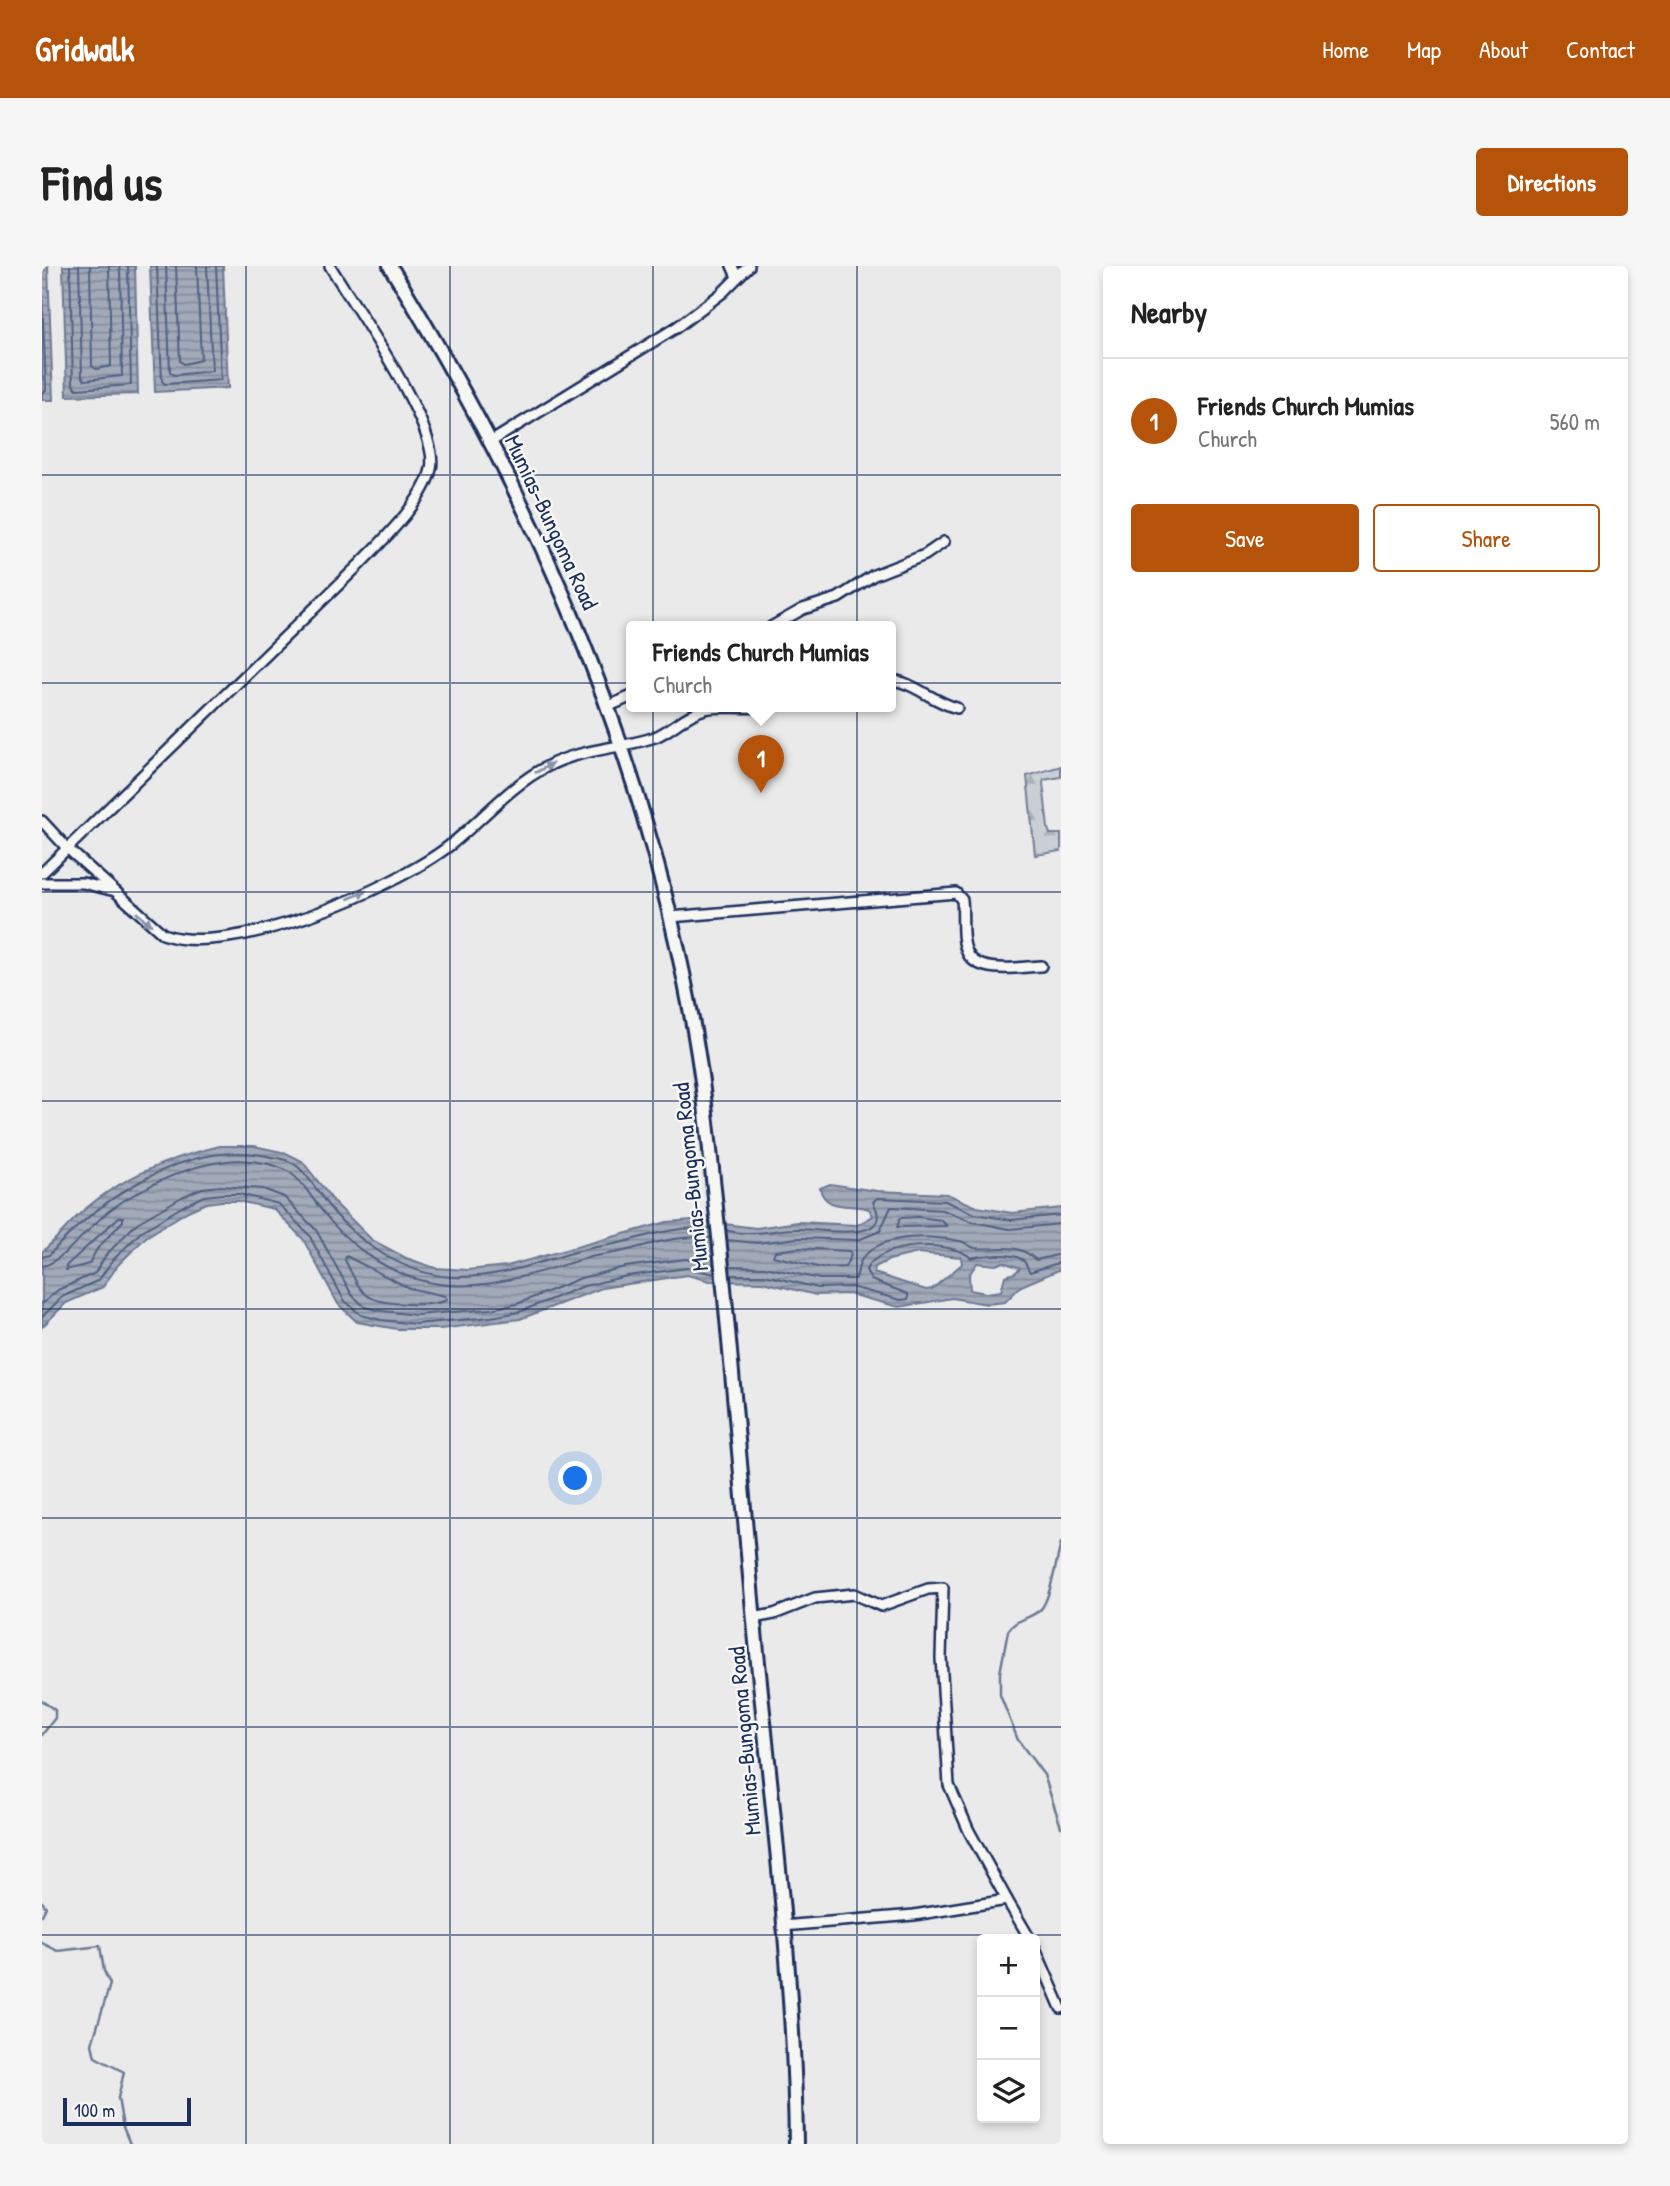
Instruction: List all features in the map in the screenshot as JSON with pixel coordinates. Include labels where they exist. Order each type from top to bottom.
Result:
[{"type":"highway","name":"Mumias-Bungoma Road","points":[[390,266],[492,441],[573,614],[623,746],[670,917],[692,1022],[724,1290],[791,2029],[796,2144]]},
{"type":"street","points":[[42,873],[361,563],[403,515],[428,478],[432,450],[418,413],[330,266]]},
{"type":"street","points":[[732,266],[737,277]]},
{"type":"street","points":[[492,441],[677,327],[722,293],[749,266]]},
{"type":"street","points":[[782,621],[803,609],[838,598],[874,575],[925,555],[944,542]]},
{"type":"street","points":[[896,681],[909,684],[931,699],[957,708]]},
{"type":"street","points":[[609,706],[626,699]]},
{"type":"street","points":[[42,821],[113,891],[163,934],[180,941],[224,940],[266,929],[356,896],[428,861],[517,787],[550,764],[660,735],[676,722],[698,712]]},
{"type":"street","points":[[42,883],[83,883],[113,891]]},
{"type":"street","points":[[670,917],[956,893],[962,900],[968,954],[975,962],[999,968],[1041,966]]},
{"type":"street","points":[[753,1618],[767,1616],[815,1598],[854,1594],[881,1606],[906,1596],[943,1587],[941,1658],[949,1785],[969,1832],[1027,1934]]},
{"type":"street","points":[[782,1926],[914,1915],[1007,1900]]},
{"type":"street","points":[[1040,1960],[1061,2008]]},
{"type":"green space","points":[[1061,766],[1061,777],[1044,780],[1043,783],[1048,828],[1050,834],[1061,834],[1061,851],[1035,855],[1027,776]]},
{"type":"water","points":[[42,266],[48,266],[53,400],[42,400]]},
{"type":"water","points":[[63,266],[135,266],[138,394],[67,396]]},
{"type":"water","points":[[150,266],[223,266],[228,388],[155,392]]},
{"type":"water","points":[[220,1146],[254,1146],[286,1153],[302,1161],[335,1203],[372,1240],[406,1258],[435,1268],[467,1270],[507,1266],[667,1222],[693,1220],[756,1228],[798,1222],[857,1225],[873,1216],[869,1209],[827,1201],[820,1188],[830,1184],[877,1191],[947,1194],[977,1207],[1012,1213],[1061,1208],[1061,1269],[1021,1286],[1005,1302],[987,1304],[952,1298],[899,1307],[849,1294],[816,1295],[763,1282],[710,1281],[687,1275],[602,1288],[520,1319],[440,1329],[397,1329],[357,1322],[338,1304],[303,1239],[274,1209],[238,1201],[222,1201],[206,1203],[188,1211],[146,1237],[118,1265],[103,1287],[66,1303],[42,1327],[42,1252],[99,1198],[148,1170]],"holes":[[[918,1253],[961,1257],[962,1264],[932,1289],[926,1290],[874,1273],[875,1267],[889,1260]],[[1003,1262],[1020,1268],[1005,1276],[1001,1291],[986,1293],[970,1290],[969,1275],[977,1263],[996,1265]]]},
{"type":"waterway","points":[[1061,1543],[1044,1605],[1008,1631],[1000,1673],[1000,1695],[1018,1740],[1044,1775],[1061,1827]]},
{"type":"waterway","points":[[42,1701],[55,1710],[55,1718],[42,1735]]},
{"type":"waterway","points":[[42,1902],[46,1907],[42,1915]]},
{"type":"waterway","points":[[42,1943],[58,1951],[100,1946],[104,1971],[110,1984],[92,2044],[95,2057],[124,2072],[118,2098],[123,2127],[130,2144]]},
{"type":"place","name":"Friends Church Mumias","points":[[761,793]]}]
